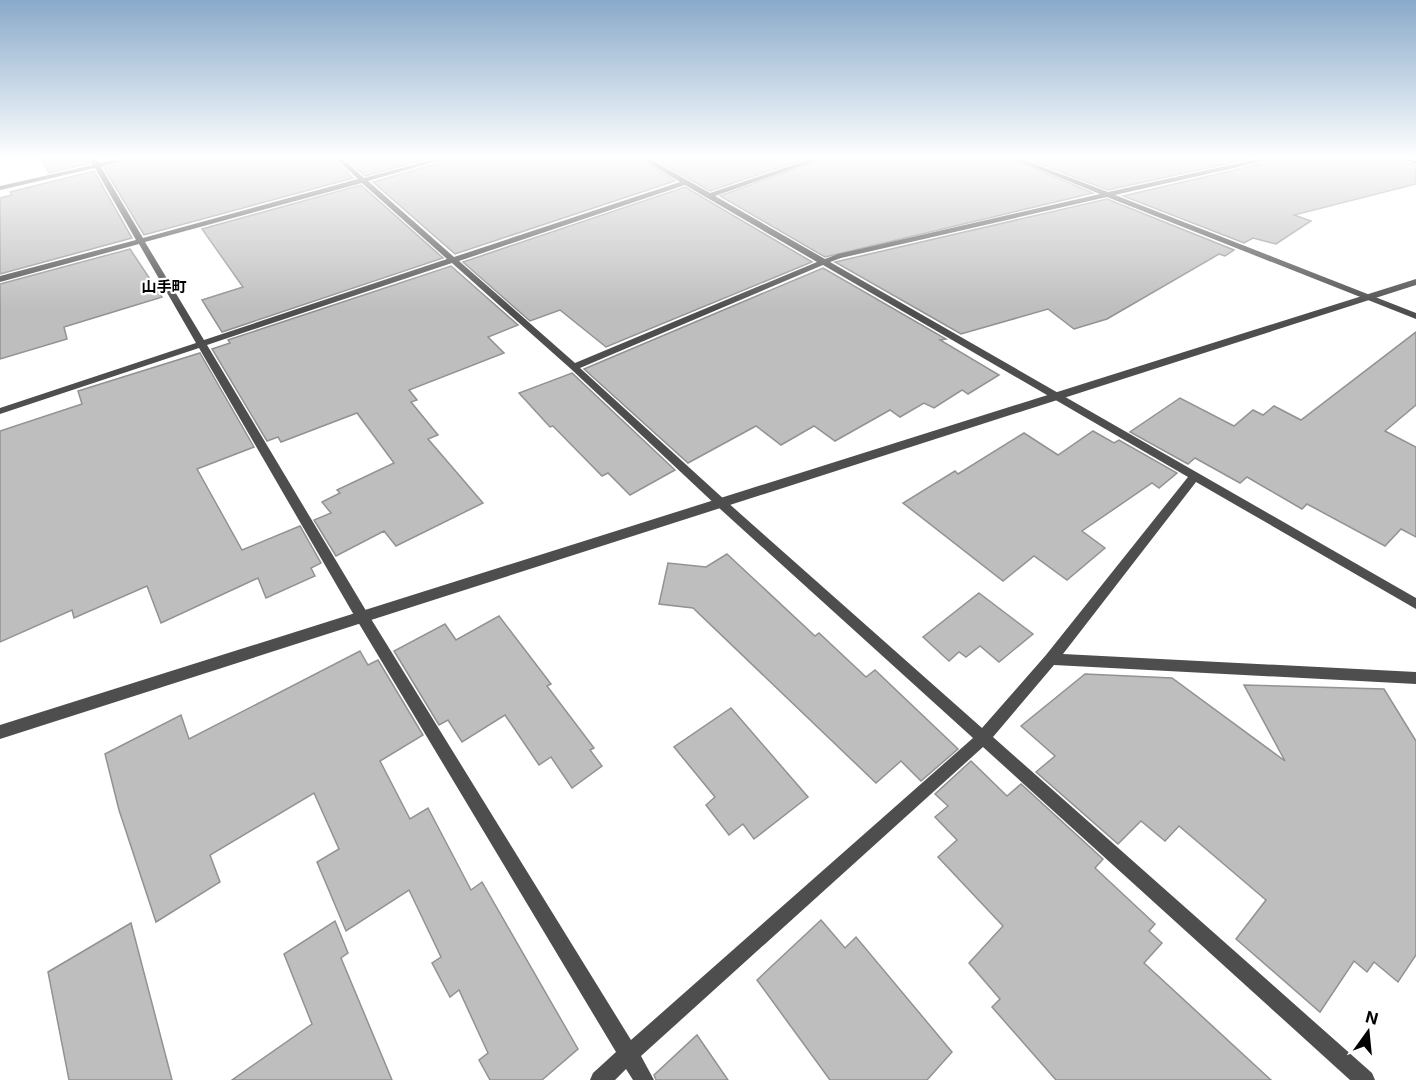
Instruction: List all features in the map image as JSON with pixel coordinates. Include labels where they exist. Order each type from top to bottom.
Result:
[{"type":"street","points":[[122,208],[363,618],[644,1080]]},
{"type":"street","points":[[0,279],[260,208]]},
{"type":"street","points":[[396,208],[1365,1080]]},
{"type":"street","points":[[0,411],[608,208]]},
{"type":"street","points":[[734,208],[1414,599]]},
{"type":"street","points":[[574,367],[826,261],[1051,208]]},
{"type":"street","points":[[1142,208],[1416,316]]},
{"type":"street","points":[[0,732],[1416,282]]},
{"type":"street","points":[[600,1080],[984,737],[1051,659],[1196,475]]},
{"type":"street","points":[[1051,659],[1416,678]]},
{"type":"building","points":[[0,208],[115,208],[132,238],[0,274]]},
{"type":"building","points":[[128,208],[242,208],[144,235]]},
{"type":"building","points":[[276,208],[387,208],[443,258],[222,332],[202,300],[243,287],[202,229]]},
{"type":"building","points":[[403,208],[592,208],[455,254]]},
{"type":"building","points":[[622,208],[721,208],[812,262],[606,347],[560,310],[530,321],[463,262]]},
{"type":"building","points":[[741,208],[1029,208],[825,257]]},
{"type":"building","points":[[1066,208],[1130,208],[1234,250],[1225,256],[1219,254],[1107,319],[1074,329],[1048,309],[961,334],[835,262]]},
{"type":"building","points":[[1155,208],[1320,208],[1294,215],[1311,221],[1276,244],[1253,238],[1244,243]]},
{"type":"building","points":[[130,249],[162,297],[64,327],[67,339],[0,359],[0,284]]},
{"type":"building","points":[[451,266],[518,325],[488,337],[504,353],[409,390],[417,400],[411,402],[438,435],[428,439],[483,503],[396,546],[384,531],[336,556],[314,520],[331,513],[322,502],[340,493],[337,490],[394,463],[357,413],[281,442],[278,437],[267,441],[212,349],[230,343],[228,340]]},
{"type":"building","points":[[823,268],[946,339],[940,340],[999,375],[968,394],[962,390],[934,408],[924,403],[900,417],[890,410],[835,441],[814,426],[781,445],[756,426],[688,463],[584,369]]},
{"type":"building","points":[[1416,332],[1416,405],[1385,431],[1416,447],[1416,537],[1401,529],[1385,546],[1307,504],[1302,509],[1247,477],[1240,483],[1195,458],[1188,464],[1130,432],[1180,398],[1234,426],[1253,410],[1263,415],[1274,406],[1301,420]]},
{"type":"building","points":[[200,353],[254,447],[197,469],[242,550],[300,526],[321,563],[311,568],[315,576],[266,598],[258,578],[161,623],[147,586],[74,618],[72,610],[0,642],[0,431],[82,404],[78,391]]},
{"type":"building","points":[[572,373],[675,470],[630,495],[608,473],[602,476],[553,426],[550,427],[519,393]]},
{"type":"building","points":[[1093,431],[1114,443],[1119,440],[1177,473],[1159,488],[1152,483],[1082,531],[1105,548],[1067,580],[1034,556],[1003,581],[903,503],[955,471],[958,474],[1024,433],[1058,455]]},
{"type":"building","points":[[727,554],[815,636],[819,633],[866,677],[875,670],[958,749],[921,781],[901,761],[876,783],[693,608],[659,604],[668,563],[706,567]]},
{"type":"building","points":[[979,593],[1033,634],[999,662],[980,646],[966,657],[959,652],[949,661],[923,637]]},
{"type":"building","points":[[499,616],[551,684],[547,686],[594,748],[590,750],[602,766],[572,788],[551,757],[539,765],[505,715],[462,742],[448,720],[439,725],[394,651],[445,624],[456,640]]},
{"type":"building","points":[[360,651],[368,665],[378,660],[423,735],[380,761],[410,819],[428,808],[471,890],[482,882],[578,1049],[542,1080],[490,1080],[479,1060],[488,1053],[459,990],[450,997],[432,963],[441,957],[409,890],[346,931],[317,862],[339,849],[314,793],[210,855],[220,882],[156,922],[119,810],[105,754],[181,715],[189,739]]},
{"type":"building","points":[[1085,674],[1172,678],[1285,761],[1244,685],[1384,689],[1416,741],[1416,955],[1398,982],[1374,962],[1367,972],[1354,961],[1320,1012],[1236,939],[1266,900],[1179,826],[1165,841],[1141,821],[1118,844],[1036,772],[1055,756],[1021,726]]},
{"type":"building","points":[[731,708],[808,797],[754,839],[743,824],[729,835],[706,805],[715,797],[674,747]]},
{"type":"building","points":[[971,761],[1007,796],[1021,784],[1103,859],[1095,868],[1155,924],[1149,931],[1162,943],[1144,963],[1271,1080],[1056,1080],[992,1007],[1000,999],[969,963],[1003,926],[938,857],[957,840],[935,817],[948,806],[935,794]]},
{"type":"building","points":[[821,920],[845,948],[856,937],[952,1052],[927,1080],[830,1080],[757,980]]},
{"type":"building","points":[[335,921],[348,953],[341,958],[392,1080],[232,1080],[312,1024],[284,954]]},
{"type":"building","points":[[131,923],[172,1080],[69,1080],[48,972]]},
{"type":"building","points":[[697,1035],[728,1080],[656,1080],[654,1075]]},
{"type":"district","name":"山手町","points":[[164,287]]}]
